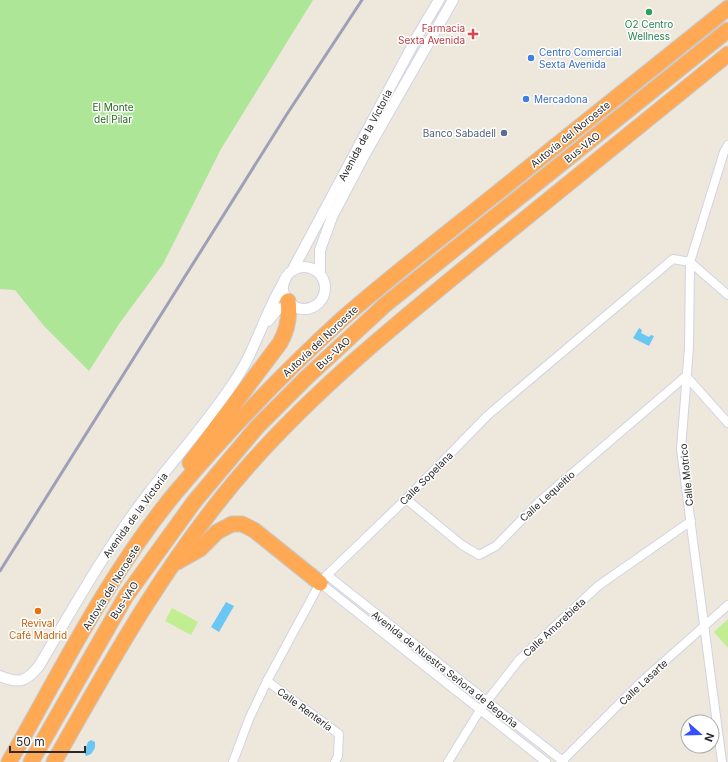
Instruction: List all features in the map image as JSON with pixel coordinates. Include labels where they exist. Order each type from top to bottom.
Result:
[{"type":"highway","name":"Autovía del Noroeste","points":[[9,762],[105,594],[145,534],[176,493],[239,421],[296,362],[343,319],[443,236],[728,8]]},
{"type":"highway","name":"Bus-VAO","points":[[31,762],[126,596],[194,502],[257,427],[307,377],[386,304],[728,30]]},
{"type":"highway","points":[[54,762],[125,640],[174,564],[197,529],[249,465],[332,381],[391,327],[728,54]]},
{"type":"highway","points":[[176,493],[185,470],[280,343],[287,328],[290,304]]},
{"type":"highway","points":[[174,564],[200,550],[217,532],[237,524],[248,526],[324,579]]},
{"type":"street","name":"Avenida de la Victoria","points":[[292,271],[438,0]]},
{"type":"street","name":"Avenida de la Victoria","points":[[320,274],[320,250],[332,217],[365,154],[454,0]]},
{"type":"street","name":"Calle Motrico","points":[[722,762],[681,449],[689,348],[690,262],[727,150]]},
{"type":"street","name":"Calle Sopelana","points":[[233,762],[249,718],[267,681],[324,579],[406,499],[488,415],[673,259],[690,262]]},
{"type":"street","points":[[690,262],[728,295]]},
{"type":"street","points":[[303,267],[315,270],[320,274],[323,280],[324,293],[317,304],[305,309],[290,304],[284,291],[285,280],[292,271],[303,267]]},
{"type":"street","name":"Avenida de la Victoria","points":[[0,676],[18,682],[31,676],[39,666],[122,529],[146,495],[208,419],[233,384],[262,329],[272,302],[285,280]]},
{"type":"street","name":"Avenida de la Victoria","points":[[262,329],[278,309],[290,304]]},
{"type":"street","points":[[686,376],[728,423]]},
{"type":"street","name":"Calle Lequeitio","points":[[406,499],[462,545],[479,555],[496,546],[540,500],[686,376]]},
{"type":"street","name":"Calle Amorebieta","points":[[448,762],[480,710],[519,660],[598,586],[691,521]]},
{"type":"street","name":"Avenida de Nuestra Señora de Begoña","points":[[324,579],[487,702],[562,761]]},
{"type":"street","name":"Avenida de Nuestra Señora de Begoña","points":[[324,579],[480,710],[546,762]]},
{"type":"street","name":"Calle Lasarte","points":[[562,761],[639,684],[728,605]]},
{"type":"street","name":"Calle Rentería","points":[[267,681],[339,734],[338,756],[335,762]]},
{"type":"green space","name":"El Monte del Pilar","points":[[0,0],[313,0],[221,149],[163,264],[119,324],[89,371],[44,326],[15,290],[0,289]]},
{"type":"green space","points":[[172,608],[198,622],[191,635],[165,621]]},
{"type":"green space","points":[[728,619],[728,648],[714,632]]},
{"type":"water","points":[[639,328],[642,330],[641,333],[649,337],[651,335],[654,336],[649,346],[633,338]]},
{"type":"water","points":[[226,602],[234,606],[219,632],[211,627]]},
{"type":"water","points":[[91,740],[95,742],[95,748],[91,754],[86,756],[84,752],[88,742]]},
{"type":"railway","points":[[0,571],[287,114],[362,0]]},
{"type":"place","name":"O2 Centro Wellness","points":[[649,12]]},
{"type":"place","name":"Farmacia Sexta Avenida","points":[[473,34]]},
{"type":"place","name":"Centro Comercial Sexta Avenida","points":[[531,58]]},
{"type":"place","name":"Mercadona","points":[[526,99]]},
{"type":"place","name":"Banco Sabadell","points":[[504,133]]},
{"type":"place","name":"Revival Café Madrid","points":[[38,611]]}]
